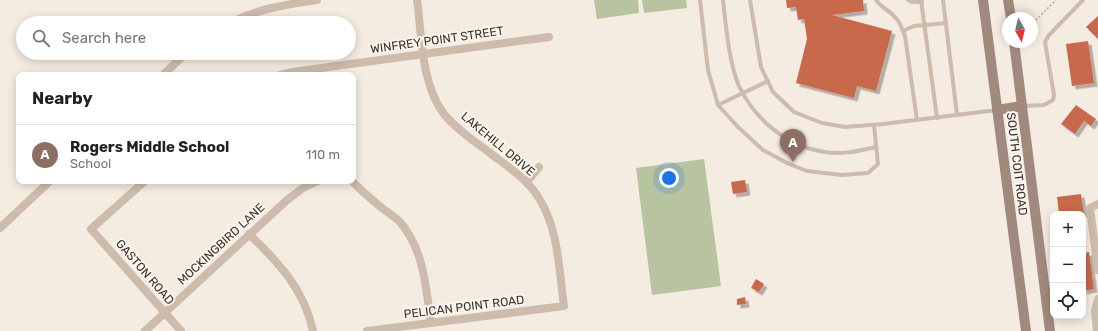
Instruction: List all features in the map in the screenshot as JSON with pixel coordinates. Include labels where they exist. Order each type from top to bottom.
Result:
[{"type":"main road","name":"SOUTH COIT ROAD","points":[[983,0],[1026,331]]},
{"type":"main road","points":[[1008,0],[1010,12]]},
{"type":"main road","name":"SOUTH COIT ROAD","points":[[1015,48],[1050,331]]},
{"type":"main road","points":[[997,110],[1022,106]]},
{"type":"street","points":[[247,16],[285,5],[318,0]]},
{"type":"street","name":"LAKEHILL DRIVE","points":[[417,0],[426,67],[432,91],[444,113],[463,132],[527,182],[541,201],[551,226],[564,306]]},
{"type":"street","name":"WINFREY POINT STREET","points":[[292,72],[550,37]]},
{"type":"street","points":[[166,72],[179,60]]},
{"type":"street","points":[[527,182],[539,167]]},
{"type":"street","points":[[0,228],[47,184]]},
{"type":"street","name":"GASTON ROAD","points":[[142,184],[92,229],[181,331]]},
{"type":"street","name":"MOCKINGBIRD LANE","points":[[145,331],[287,200],[312,184]]},
{"type":"street","points":[[355,184],[372,200],[399,221],[410,236],[419,255],[424,275],[431,323]]},
{"type":"street","points":[[1098,204],[1090,208],[1098,270]]},
{"type":"street","points":[[249,234],[277,261],[291,280],[310,315],[313,331]]},
{"type":"street","points":[[1097,331],[1095,311],[1098,299]]},
{"type":"street","name":"PELICAN POINT ROAD","points":[[367,331],[564,306]]},
{"type":"lane","points":[[700,0],[708,70],[718,105],[738,127],[763,150],[788,164],[807,171],[842,175],[868,173],[878,164],[874,125]]},
{"type":"lane","points":[[723,0],[730,53],[739,85],[750,106],[771,129],[798,144],[824,152],[851,153],[876,148]]},
{"type":"lane","points":[[750,0],[761,67],[773,92],[794,112],[822,123],[845,127],[937,118],[997,110]]},
{"type":"lane","points":[[876,0],[895,16],[905,36],[917,120]]},
{"type":"lane","points":[[908,0],[912,2],[921,1],[937,118]]},
{"type":"lane","points":[[943,0],[957,115]]},
{"type":"lane","points":[[1022,106],[1044,105],[1053,100],[1054,95],[1045,42],[1049,35],[1083,0]]},
{"type":"lane","points":[[903,31],[910,27],[946,23]]},
{"type":"lane","points":[[718,105],[768,81]]},
{"type":"path","points":[[1038,19],[1056,0]]},
{"type":"green space","points":[[594,0],[638,0],[639,13],[597,19]]},
{"type":"green space","points":[[642,0],[686,0],[687,8],[644,13]]},
{"type":"green space","points":[[704,159],[721,286],[652,295],[636,168]]},
{"type":"building","points":[[786,0],[863,0],[864,11],[832,15],[892,31],[876,91],[857,86],[854,98],[796,83],[807,39],[804,19],[798,20],[796,7],[787,8]]},
{"type":"building","points":[[1098,16],[1098,39],[1086,27]]},
{"type":"building","points":[[1088,41],[1094,83],[1072,86],[1066,44]]},
{"type":"building","points":[[1076,105],[1096,119],[1091,126],[1084,121],[1075,134],[1061,124]]},
{"type":"building","points":[[745,180],[747,192],[733,194],[731,182]]},
{"type":"building","points":[[1081,194],[1084,211],[1059,211],[1057,197]]},
{"type":"building","points":[[1086,252],[1089,252],[1094,289],[1086,290],[1086,283]]},
{"type":"building","points":[[756,279],[764,284],[759,292],[751,288]]},
{"type":"building","points":[[745,297],[746,304],[737,305],[737,299]]},
{"type":"place","name":"Rogers Middle School","points":[[793,162]]}]
